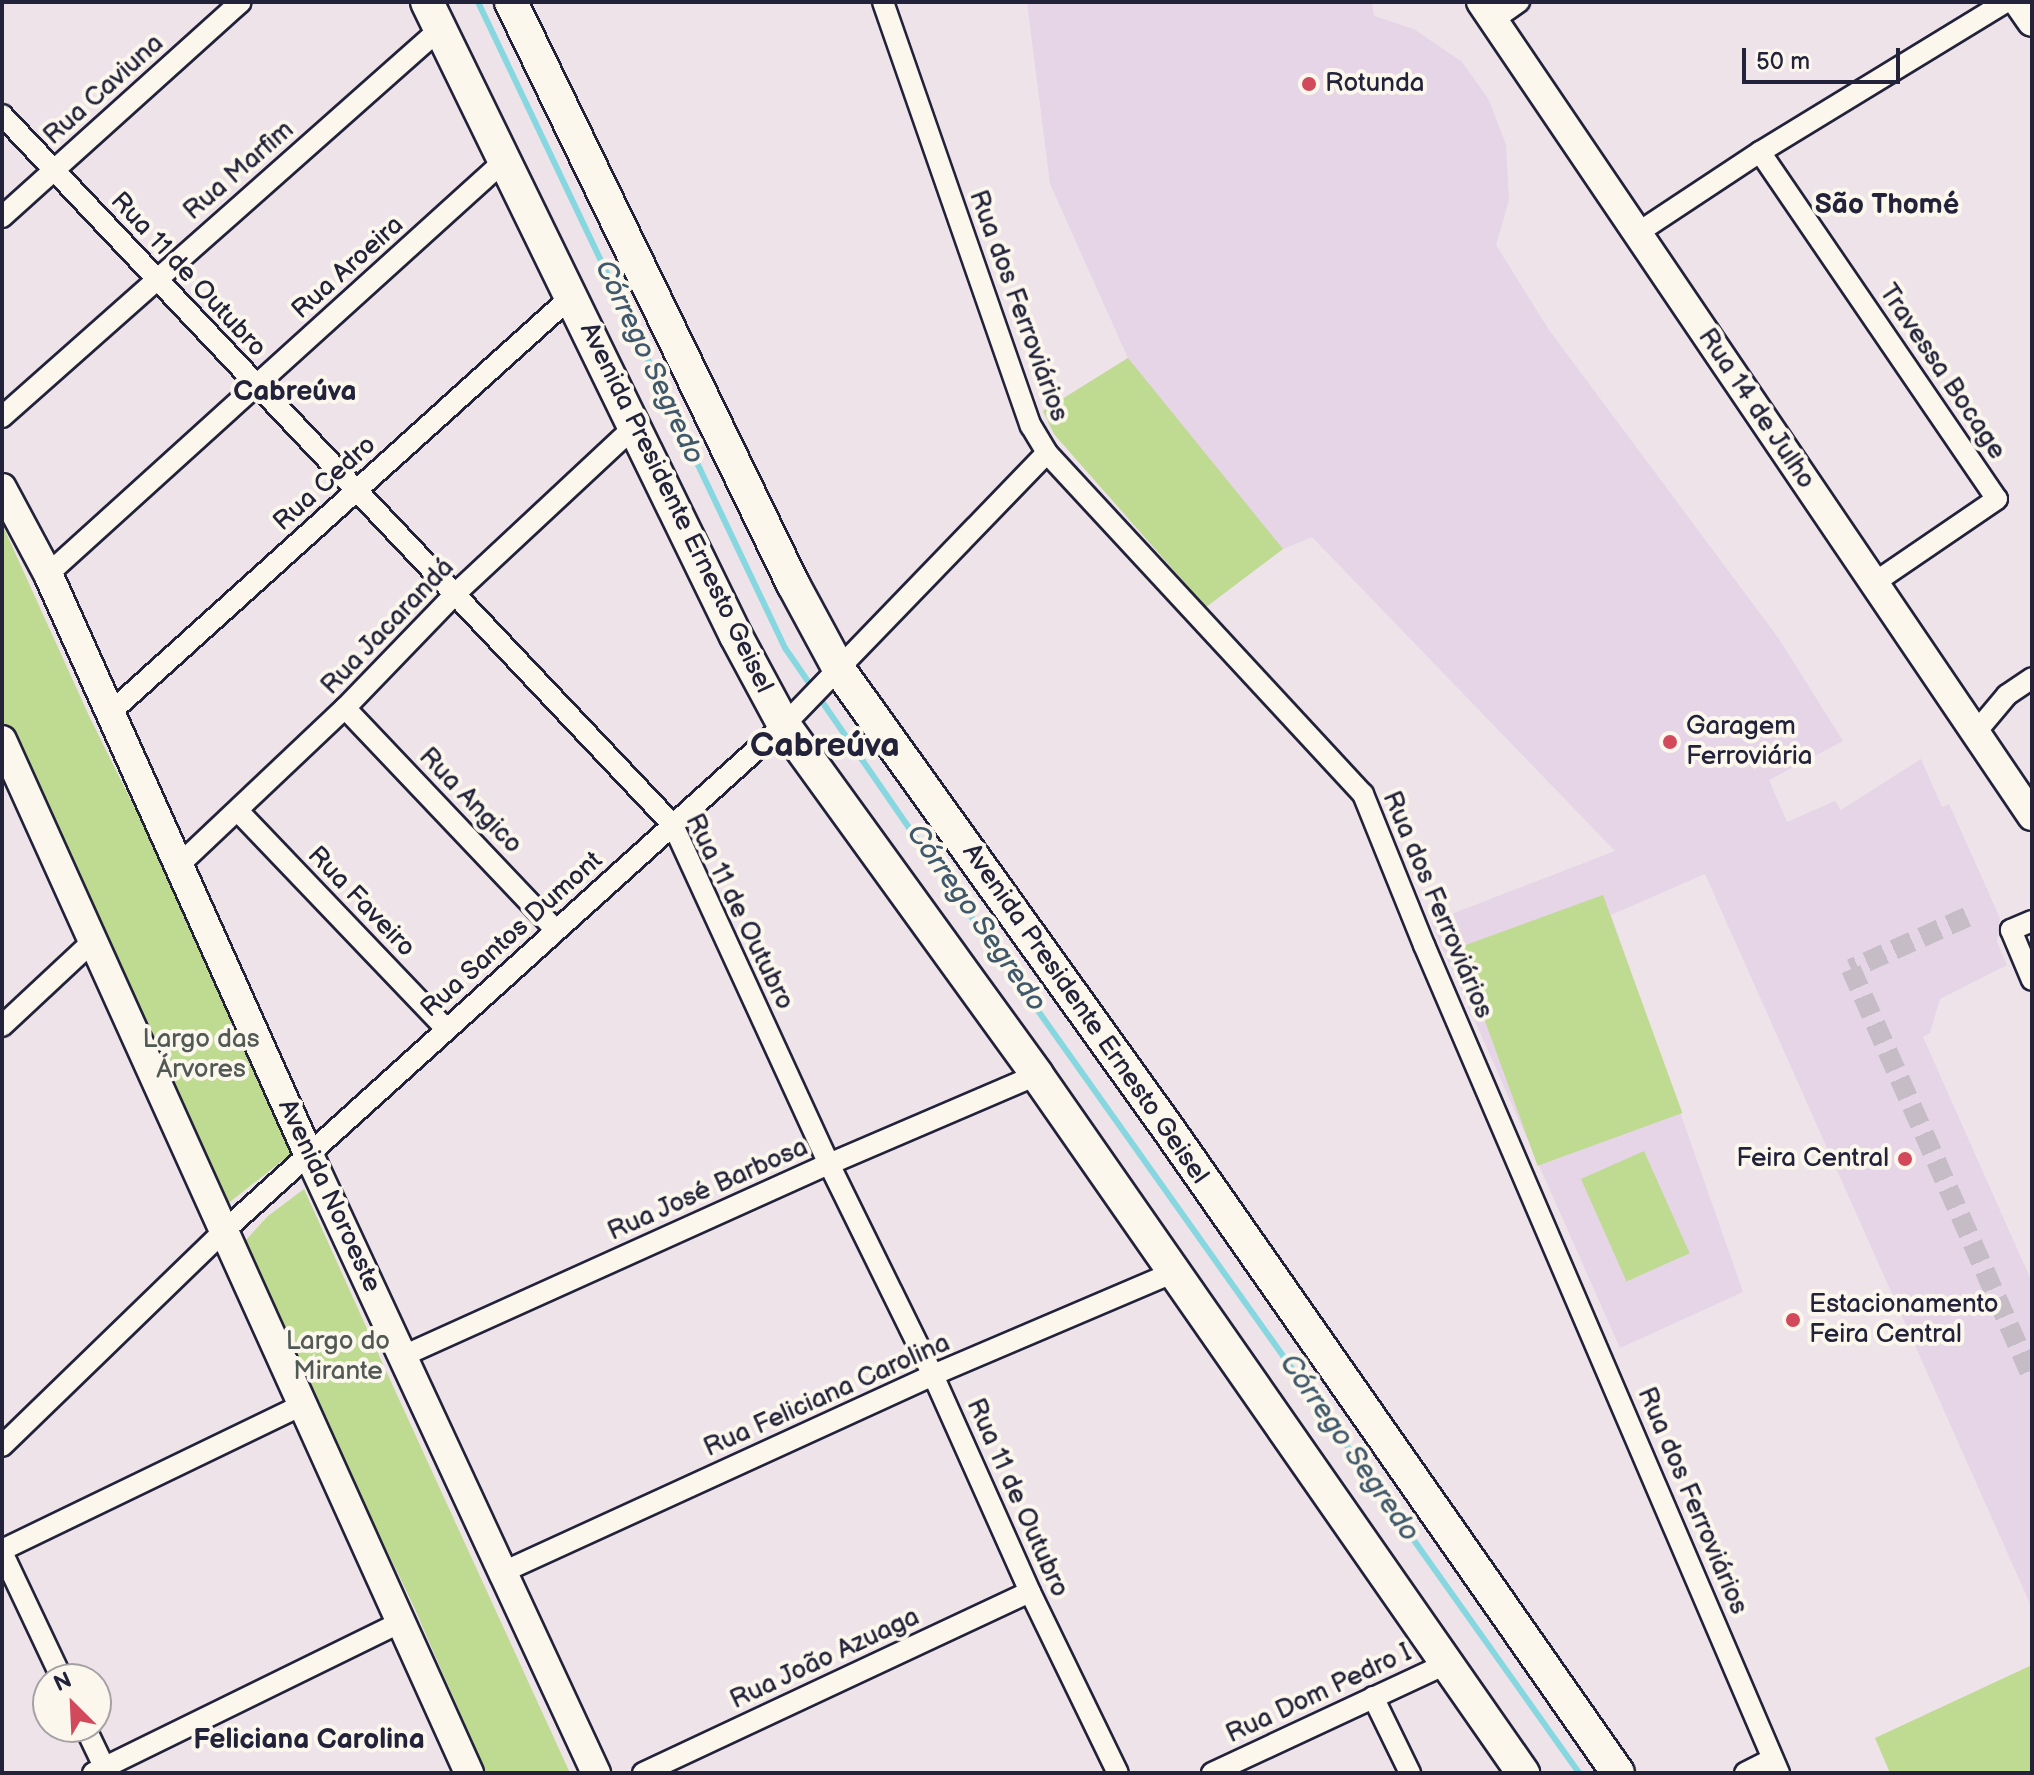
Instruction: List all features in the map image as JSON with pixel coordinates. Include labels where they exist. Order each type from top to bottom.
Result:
[{"type":"main road","name":"Avenida Presidente Ernesto Geisel","points":[[511,2],[837,673],[1169,1130],[1618,1773]]},
{"type":"main road","points":[[2018,2],[2032,22]]},
{"type":"main road","name":"Rua 14 de Julho","points":[[1487,11],[2032,816]]},
{"type":"main road","name":"Avenida Presidente Ernesto Geisel","points":[[433,15],[573,295],[736,636],[785,723],[1037,1075],[1523,1773]]},
{"type":"main road","name":"Avenida Noroeste","points":[[2,488],[48,574],[112,711],[308,1153],[596,1773]]},
{"type":"main road","points":[[2,740],[300,1406],[469,1773]]},
{"type":"street","name":"Rua Caviuna","points":[[2,217],[241,2]]},
{"type":"street","name":"Rua dos Ferroviários","points":[[883,2],[1031,426],[1047,453],[1363,794],[1424,945],[1776,1766]]},
{"type":"street","points":[[1487,11],[1519,2]]},
{"type":"street","points":[[1636,234],[1760,152],[2006,2]]},
{"type":"street","name":"Rua Marfim","points":[[2,417],[155,278],[433,15]]},
{"type":"street","name":"Rua 11 de Outubro","points":[[2,115],[673,825],[829,1164],[933,1375],[1030,1592],[1118,1773]]},
{"type":"street","name":"Travessa Bocage","points":[[1760,152],[1997,499],[1874,583]]},
{"type":"street","name":"Rua Aroeira","points":[[48,574],[505,160]]},
{"type":"street","name":"Rua Cedro","points":[[112,711],[573,295]]},
{"type":"street","name":"Rua Jacarandá","points":[[181,863],[345,708],[455,594],[634,427]]},
{"type":"street","name":"Rua Santos Dumont","points":[[2,1446],[308,1153],[785,723],[837,673],[1047,453]]},
{"type":"street","points":[[1976,732],[2007,695],[2032,678]]},
{"type":"street","name":"Rua Angico","points":[[345,708],[556,930]]},
{"type":"street","name":"Rua Faveiro","points":[[238,811],[446,1029]]},
{"type":"street","points":[[2032,921],[2011,930],[2032,980]]},
{"type":"street","points":[[2,1026],[93,941]]},
{"type":"street","name":"Rua José Barbosa","points":[[403,1356],[829,1164],[1037,1075]]},
{"type":"street","name":"Rua Feliciana Carolina","points":[[503,1572],[933,1375],[1174,1272]]},
{"type":"street","points":[[54,1663],[2,1551],[300,1406]]},
{"type":"street","name":"Rua João Azuaga","points":[[643,1773],[1030,1592]]},
{"type":"street","points":[[91,1743],[101,1771],[401,1622]]},
{"type":"street","name":"Rua Dom Pedro I","points":[[1212,1773],[1448,1663]]},
{"type":"street","points":[[1373,1697],[1410,1773]]},
{"type":"street","points":[[1745,1773],[1776,1766]]},
{"type":"shaded area","points":[[1027,2],[1372,2],[1374,16],[1414,29],[1462,62],[1489,100],[1506,145],[1509,200],[1496,245],[1549,330],[1779,639],[1843,741],[1769,780],[1787,822],[1835,801],[1841,810],[1921,759],[1942,807],[1949,804],[2000,918],[1997,942],[2007,965],[1940,999],[1930,1033],[1923,1037],[2032,1282],[2032,1608],[1705,874],[1611,915],[1743,1292],[1620,1348],[1431,922],[1615,851],[1312,537],[1283,549],[1206,607],[1054,434],[1043,411],[1128,358],[1050,184]]},
{"type":"green space","points":[[1128,358],[1283,549],[1206,607],[1054,434],[1043,411]]},
{"type":"green space","name":"Largo das Árvores","points":[[2,524],[90,718],[158,855],[292,1153],[226,1205],[2,719]]},
{"type":"green space","points":[[1603,895],[1682,1113],[1538,1166],[1458,948]]},
{"type":"green space","points":[[1644,1151],[1690,1253],[1627,1281],[1581,1179]]},
{"type":"green space","name":"Largo do Mirante","points":[[304,1189],[570,1773],[486,1773],[414,1607],[313,1396],[245,1241],[268,1216]]},
{"type":"green space","points":[[2032,1665],[2032,1773],[1890,1773],[1875,1738]]},
{"type":"waterway","name":"Córrego Segredo","points":[[478,2],[785,648],[931,860],[1579,1773]]},
{"type":"tunnel","points":[[1967,917],[1851,969],[2032,1377]]},
{"type":"place","name":"Rotunda","points":[[1309,84]]},
{"type":"place","name":"Garagem Ferroviária","points":[[1670,742]]},
{"type":"place","name":"Feira Central","points":[[1905,1159]]},
{"type":"place","name":"Estacionamento Feira Central","points":[[1793,1320]]},
{"type":"district","name":"São Thomé","points":[[1887,205]]},
{"type":"district","name":"Cabreúva","points":[[295,392]]},
{"type":"district","name":"Cabreúva","points":[[825,746]]},
{"type":"district","name":"Feliciana Carolina","points":[[309,1740]]}]
